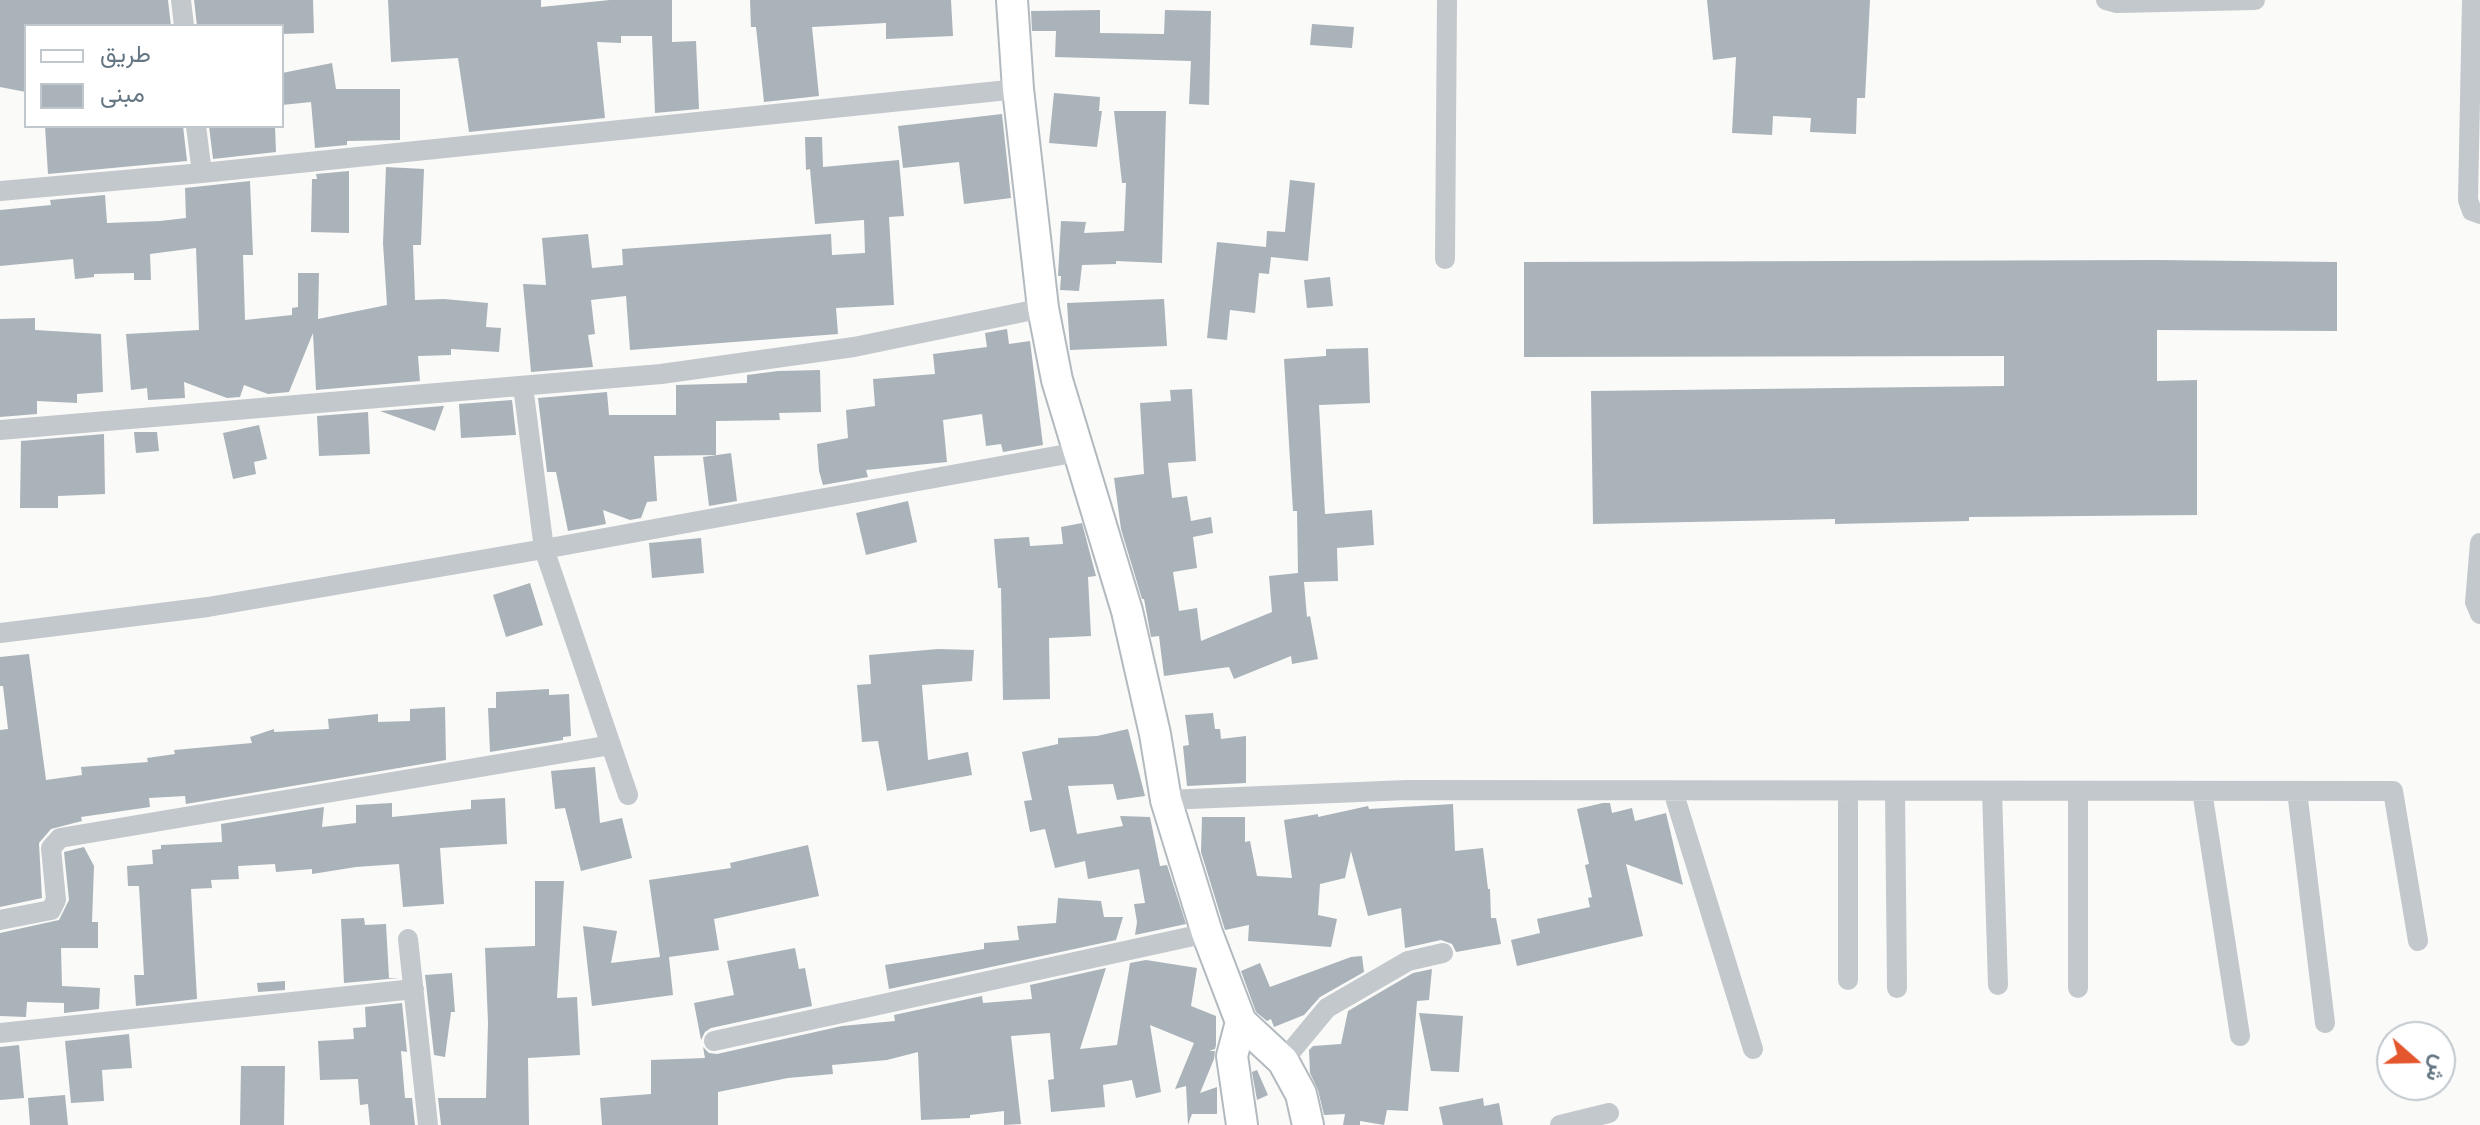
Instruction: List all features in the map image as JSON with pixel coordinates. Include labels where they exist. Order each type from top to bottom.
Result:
[{"type":"street","points":[[181,0],[184,24]]},
{"type":"street","points":[[1023,0],[1012,0],[1018,89],[1043,308],[1057,380],[1127,611],[1155,734],[1166,800],[1207,933],[1241,1022],[1283,1061],[1301,1094],[1308,1125]]},
{"type":"street","points":[[1445,259],[1447,0]]},
{"type":"street","points":[[2106,0],[2117,3],[2255,0]]},
{"type":"street","points":[[2472,0],[2468,200],[2472,211],[2480,214]]},
{"type":"street","points":[[0,191],[1018,89]]},
{"type":"street","points":[[196,128],[202,173]]},
{"type":"street","points":[[0,430],[661,374],[854,347],[1043,308]]},
{"type":"street","points":[[523,386],[544,549],[628,795]]},
{"type":"street","points":[[0,633],[208,607],[1078,452]]},
{"type":"street","points":[[2480,543],[2475,602],[2480,614]]},
{"type":"street","points":[[0,920],[51,910],[56,900],[51,848],[60,838],[611,745]]},
{"type":"street","points":[[1166,800],[1407,790],[2393,791],[2418,941]]},
{"type":"street","points":[[1673,791],[1753,1049]]},
{"type":"street","points":[[1848,791],[1848,980]]},
{"type":"street","points":[[1895,791],[1897,988]]},
{"type":"street","points":[[1992,791],[1998,985]]},
{"type":"street","points":[[2078,791],[2078,988]]},
{"type":"street","points":[[2202,791],[2240,1036]]},
{"type":"street","points":[[2297,791],[2325,1023]]},
{"type":"street","points":[[714,1041],[1207,933]]},
{"type":"street","points":[[408,939],[428,1125]]},
{"type":"street","points":[[1283,1061],[1327,1008],[1408,961],[1443,953]]},
{"type":"street","points":[[0,1033],[414,989]]},
{"type":"street","points":[[1241,1022],[1232,1056],[1242,1125]]},
{"type":"street","points":[[1560,1125],[1609,1113]]},
{"type":"building","points":[[0,0],[168,0],[171,24],[24,24],[24,92],[0,87]]},
{"type":"building","points":[[194,0],[313,0],[314,33],[284,34],[284,24],[197,24]]},
{"type":"building","points":[[388,0],[541,0],[541,7],[610,0],[672,0],[672,42],[696,41],[699,109],[655,113],[652,36],[621,36],[621,43],[597,42],[605,118],[469,132],[458,58],[391,62]]},
{"type":"building","points":[[750,0],[951,0],[953,36],[886,39],[886,23],[812,27],[819,96],[764,102],[756,27],[751,27]]},
{"type":"building","points":[[1707,0],[1870,0],[1865,98],[1857,98],[1856,134],[1810,132],[1811,118],[1773,116],[1772,135],[1732,133],[1736,57],[1713,60]]},
{"type":"building","points":[[1100,10],[1100,33],[1164,34],[1165,10],[1211,11],[1209,105],[1189,104],[1191,61],[1055,57],[1056,31],[1032,31],[1031,11]]},
{"type":"building","points":[[1312,24],[1354,27],[1352,48],[1310,45]]},
{"type":"building","points":[[332,63],[336,89],[400,89],[400,140],[347,141],[347,145],[315,148],[311,102],[284,105],[284,73]]},
{"type":"building","points":[[1054,93],[1100,97],[1099,111],[1102,111],[1097,147],[1049,143]]},
{"type":"building","points":[[1114,111],[1166,111],[1162,263],[1116,261],[1116,264],[1082,265],[1079,291],[1060,290],[1061,221],[1086,222],[1084,233],[1124,231],[1126,183],[1122,183]]},
{"type":"building","points":[[1002,114],[1011,198],[964,204],[959,162],[903,168],[898,126]]},
{"type":"building","points":[[45,128],[183,128],[187,161],[48,174]]},
{"type":"building","points":[[209,128],[275,128],[276,152],[213,159]]},
{"type":"building","points":[[805,137],[822,137],[823,167],[899,160],[904,216],[889,217],[894,305],[836,308],[838,334],[630,350],[626,296],[591,300],[595,334],[588,335],[593,367],[531,372],[523,284],[546,285],[542,238],[588,234],[592,268],[623,265],[622,249],[831,234],[832,255],[865,253],[864,220],[815,224],[810,169],[806,170]]},
{"type":"building","points":[[386,167],[424,169],[421,245],[413,245],[415,300],[488,303],[486,327],[501,328],[499,352],[451,349],[451,355],[418,356],[420,381],[316,390],[313,333],[289,392],[268,394],[244,385],[240,397],[227,398],[184,382],[185,398],[148,400],[147,388],[131,390],[126,334],[199,330],[196,248],[150,254],[151,280],[134,280],[134,273],[94,274],[94,277],[75,279],[73,259],[0,266],[0,210],[51,205],[50,200],[105,195],[107,223],[186,218],[185,188],[250,181],[253,255],[243,255],[245,320],[292,315],[292,308],[298,307],[298,273],[319,273],[318,319],[387,305],[383,243]]},
{"type":"building","points":[[349,171],[349,233],[311,232],[312,179],[317,179],[316,174]]},
{"type":"building","points":[[1290,180],[1315,183],[1308,261],[1271,257],[1269,274],[1259,273],[1255,313],[1230,310],[1227,340],[1207,338],[1217,242],[1266,247],[1267,231],[1285,232]]},
{"type":"building","points":[[1524,262],[2337,262],[2337,331],[2157,330],[2157,381],[2197,380],[2197,515],[1969,517],[1969,521],[1835,524],[1835,519],[1593,524],[1591,391],[2004,386],[2004,356],[1524,357]]},
{"type":"building","points":[[1330,277],[1333,306],[1307,308],[1304,280]]},
{"type":"building","points":[[1164,299],[1167,346],[1070,350],[1067,303]]},
{"type":"building","points":[[35,318],[35,330],[101,334],[103,392],[77,394],[77,403],[37,401],[37,414],[0,417],[0,319]]},
{"type":"building","points":[[1007,329],[1009,344],[1030,341],[1043,445],[1003,452],[1001,444],[986,446],[982,414],[943,420],[947,462],[866,470],[868,477],[823,485],[817,444],[848,438],[846,410],[875,406],[873,379],[935,374],[933,354],[987,347],[985,333]]},
{"type":"building","points":[[1368,348],[1370,403],[1319,405],[1325,514],[1372,510],[1374,545],[1337,548],[1338,581],[1304,582],[1307,617],[1310,616],[1318,659],[1292,664],[1291,656],[1234,679],[1229,667],[1164,676],[1159,636],[1151,637],[1144,599],[1121,529],[1114,478],[1144,474],[1140,403],[1171,401],[1170,390],[1192,389],[1196,461],[1168,463],[1172,498],[1187,496],[1191,521],[1211,517],[1213,533],[1193,537],[1197,568],[1173,572],[1179,611],[1197,608],[1201,641],[1272,612],[1269,576],[1298,573],[1297,511],[1293,511],[1284,359],[1326,356],[1326,349]]},
{"type":"building","points":[[820,370],[821,412],[779,413],[780,420],[716,421],[716,455],[654,456],[657,501],[647,502],[641,518],[630,520],[603,510],[606,524],[568,531],[556,472],[547,472],[538,398],[607,392],[609,415],[676,415],[676,385],[747,383],[747,375]]},
{"type":"building","points":[[512,400],[516,435],[461,438],[459,404]]},
{"type":"building","points":[[443,406],[435,431],[380,411]]},
{"type":"building","points":[[368,412],[370,454],[319,456],[317,416]]},
{"type":"building","points":[[259,425],[267,459],[254,462],[256,474],[233,479],[223,433]]},
{"type":"building","points":[[134,432],[157,432],[159,451],[136,453]]},
{"type":"building","points":[[104,434],[105,494],[58,496],[58,508],[20,508],[21,441]]},
{"type":"building","points":[[731,453],[737,501],[709,506],[703,457]]},
{"type":"building","points":[[908,501],[917,542],[866,555],[856,513]]},
{"type":"building","points":[[1082,523],[1096,576],[1088,577],[1091,636],[1049,638],[1050,699],[1003,700],[1001,588],[998,588],[994,539],[1029,537],[1030,546],[1063,544],[1061,527]]},
{"type":"building","points":[[701,538],[704,573],[652,578],[649,543]]},
{"type":"building","points":[[530,583],[543,625],[506,637],[493,595]]},
{"type":"building","points":[[938,649],[974,650],[972,681],[922,685],[928,760],[968,752],[972,775],[887,791],[878,741],[862,742],[857,685],[871,684],[869,655]]},
{"type":"building","points":[[29,654],[46,780],[82,775],[81,767],[148,762],[147,758],[175,754],[174,750],[252,743],[250,737],[274,729],[274,732],[329,729],[328,719],[378,714],[378,722],[410,721],[410,709],[445,707],[446,760],[186,804],[185,796],[149,798],[150,807],[81,817],[82,821],[51,829],[39,843],[42,898],[0,907],[0,730],[8,729],[3,686],[0,686],[0,657]]},
{"type":"building","points":[[549,689],[549,695],[569,694],[571,736],[490,752],[488,708],[496,708],[496,692]]},
{"type":"building","points":[[1213,713],[1215,729],[1220,729],[1221,739],[1246,736],[1246,783],[1187,786],[1183,746],[1189,745],[1185,715]]},
{"type":"building","points":[[1128,729],[1145,796],[1117,800],[1113,784],[1068,786],[1077,834],[1123,826],[1120,816],[1150,817],[1160,866],[1167,865],[1186,924],[1135,935],[1137,922],[1134,904],[1145,903],[1139,869],[1088,879],[1085,861],[1055,868],[1045,829],[1030,832],[1024,801],[1032,800],[1022,752],[1058,744],[1058,738],[1097,736]]},
{"type":"building","points":[[595,767],[600,823],[622,818],[632,858],[581,871],[565,808],[555,809],[551,771]]},
{"type":"building","points":[[505,798],[507,844],[440,848],[444,904],[403,907],[399,864],[312,874],[312,869],[276,872],[275,864],[238,866],[239,879],[211,880],[212,888],[191,889],[197,999],[136,1006],[134,975],[144,975],[139,886],[128,886],[127,866],[153,864],[152,850],[161,849],[161,845],[222,842],[221,824],[324,807],[322,827],[356,823],[356,805],[392,803],[392,817],[471,809],[471,800]]},
{"type":"building","points":[[1610,803],[1612,813],[1632,808],[1635,821],[1666,813],[1683,885],[1626,864],[1643,936],[1517,966],[1511,940],[1540,933],[1537,919],[1590,907],[1588,898],[1592,897],[1585,865],[1589,864],[1577,809]]},
{"type":"building","points":[[1453,804],[1455,851],[1483,848],[1491,918],[1496,918],[1501,944],[1456,952],[1452,944],[1441,940],[1405,948],[1401,908],[1368,916],[1351,851],[1345,878],[1320,884],[1318,915],[1337,919],[1331,947],[1248,941],[1249,925],[1225,930],[1201,852],[1202,817],[1245,817],[1245,842],[1250,841],[1257,876],[1292,878],[1284,820],[1318,814],[1318,817],[1368,806],[1369,809]]},
{"type":"building","points":[[808,845],[819,896],[714,919],[719,950],[669,957],[673,995],[592,1006],[583,926],[617,931],[611,963],[660,957],[649,880],[731,868],[730,863]]},
{"type":"building","points":[[84,847],[94,866],[92,922],[98,922],[98,948],[61,948],[62,986],[100,988],[99,1009],[64,1013],[64,1003],[27,1002],[26,1017],[0,1016],[0,933],[59,920],[69,900],[64,852]]},
{"type":"building","points":[[535,881],[564,881],[557,998],[577,997],[580,1055],[528,1058],[529,1125],[441,1125],[438,1098],[486,1098],[488,1023],[485,948],[535,946]]},
{"type":"building","points":[[1058,898],[1101,901],[1104,917],[1123,917],[1116,940],[889,989],[885,965],[984,949],[984,943],[1019,940],[1017,926],[1056,923]]},
{"type":"building","points":[[364,918],[365,925],[386,924],[389,978],[399,978],[344,983],[341,919]]},
{"type":"building","points":[[795,948],[799,969],[805,968],[812,1006],[711,1028],[701,1040],[694,1003],[734,995],[727,961]]},
{"type":"building","points":[[1362,956],[1364,972],[1320,997],[1304,1015],[1274,1027],[1271,1019],[1267,1021],[1256,1012],[1241,971],[1260,963],[1270,987],[1351,957]]},
{"type":"building","points":[[1146,960],[1197,968],[1191,1006],[1216,1016],[1216,1045],[1209,1051],[1215,1051],[1214,1059],[1200,1093],[1217,1087],[1217,1114],[1192,1114],[1188,1125],[1186,1086],[1175,1089],[1194,1043],[1150,1025],[1161,1092],[1136,1098],[1132,1080],[1103,1085],[1105,1107],[1051,1112],[1048,1080],[1054,1079],[1050,1033],[1011,1036],[1021,1124],[1004,1125],[1004,1111],[970,1115],[970,1118],[921,1120],[918,1052],[887,1060],[832,1065],[833,1074],[788,1078],[718,1092],[718,1125],[602,1125],[600,1098],[651,1094],[651,1060],[705,1058],[703,1047],[709,1053],[717,1054],[842,1026],[895,1021],[894,1015],[982,996],[983,1003],[1032,999],[1030,985],[1106,968],[1080,1049],[1117,1045],[1130,963]]},
{"type":"building","points":[[1432,969],[1429,1000],[1417,1001],[1408,1111],[1387,1110],[1384,1125],[1360,1121],[1360,1125],[1343,1125],[1345,1114],[1324,1115],[1310,1073],[1309,1050],[1313,1046],[1341,1044],[1348,1011],[1413,973]]},
{"type":"building","points":[[452,973],[455,1012],[451,1012],[445,1057],[434,1055],[425,975]]},
{"type":"building","points":[[285,981],[285,990],[258,992],[257,983]]},
{"type":"building","points":[[402,1003],[407,1052],[401,1051],[405,1098],[412,1098],[415,1125],[370,1125],[368,1104],[360,1105],[358,1079],[320,1080],[318,1041],[354,1039],[353,1028],[366,1027],[365,1007]]},
{"type":"building","points":[[1419,1013],[1463,1016],[1459,1072],[1431,1071]]},
{"type":"building","points":[[129,1034],[132,1068],[102,1070],[104,1101],[71,1103],[65,1041]]},
{"type":"building","points":[[19,1045],[24,1098],[0,1100],[0,1047]]},
{"type":"building","points":[[241,1066],[285,1066],[284,1125],[240,1125]]},
{"type":"building","points":[[1257,1070],[1268,1095],[1257,1100],[1252,1072]]},
{"type":"building","points":[[65,1095],[68,1125],[30,1125],[28,1098]]},
{"type":"building","points":[[1483,1098],[1484,1106],[1499,1103],[1503,1125],[1443,1125],[1439,1107]]}]
